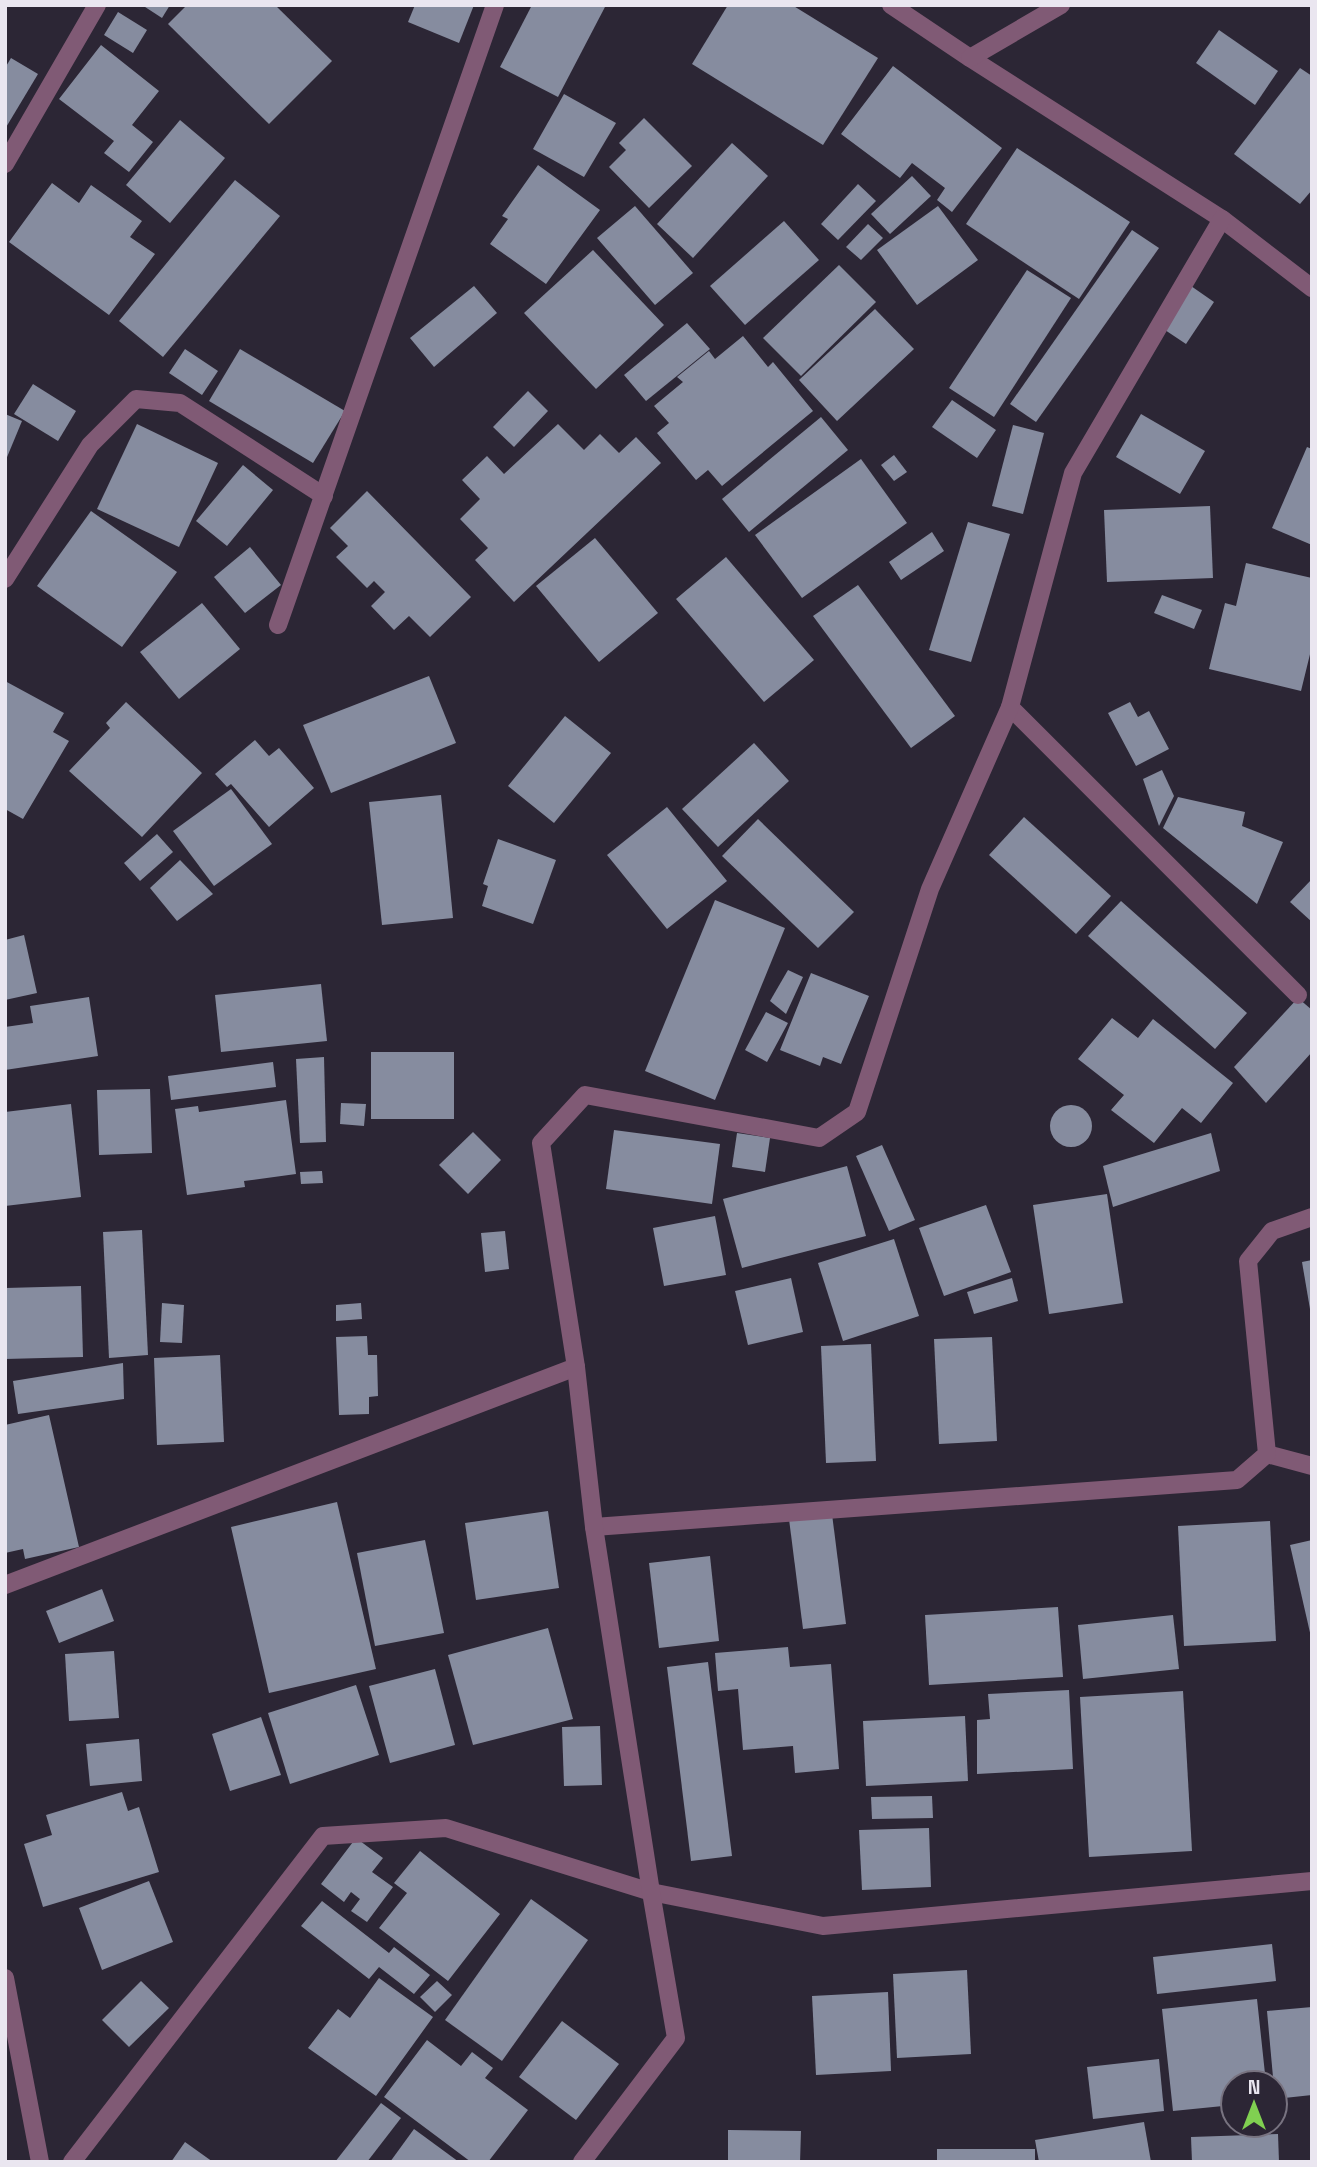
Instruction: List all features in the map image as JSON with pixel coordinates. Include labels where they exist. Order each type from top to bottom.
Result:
[{"type":"street","points":[[5,164],[97,5]]},
{"type":"street","points":[[278,625],[495,5]]},
{"type":"street","points":[[891,5],[1222,219],[1312,288]]},
{"type":"street","points":[[970,58],[1061,5]]},
{"type":"street","points":[[582,2162],[676,2038],[594,1527],[576,1367],[541,1143],[585,1095],[819,1138],[857,1112],[930,889],[1010,707],[1073,473],[1222,219]]},
{"type":"street","points":[[5,579],[90,444],[136,399],[180,403],[324,496]]},
{"type":"street","points":[[1010,707],[1298,995]]},
{"type":"street","points":[[1268,1454],[1248,1261],[1272,1231],[1312,1217]]},
{"type":"street","points":[[5,1585],[576,1367]]},
{"type":"street","points":[[594,1527],[1237,1480],[1268,1454]]},
{"type":"street","points":[[1268,1454],[1312,1466]]},
{"type":"street","points":[[72,2162],[323,1836],[446,1828],[651,1892],[823,1926],[1312,1881]]},
{"type":"street","points":[[5,1978],[40,2162]]},
{"type":"building","points":[[142,5],[170,5],[162,18]]},
{"type":"building","points":[[187,5],[275,5],[332,61],[269,124],[168,24]]},
{"type":"building","points":[[415,5],[474,5],[459,43],[408,22]]},
{"type":"building","points":[[532,5],[606,5],[558,97],[500,67]]},
{"type":"building","points":[[728,5],[792,5],[878,58],[823,145],[692,64]]},
{"type":"building","points":[[118,12],[147,30],[133,53],[104,35]]},
{"type":"building","points":[[1219,30],[1278,71],[1255,105],[1196,63]]},
{"type":"building","points":[[101,45],[159,91],[132,125],[153,142],[129,172],[104,153],[114,141],[59,99]]},
{"type":"building","points":[[11,58],[38,74],[5,129],[5,68]]},
{"type":"building","points":[[893,66],[1002,148],[952,212],[937,200],[945,188],[912,163],[900,178],[841,134]]},
{"type":"building","points":[[1300,68],[1312,76],[1312,190],[1300,204],[1234,154]]},
{"type":"building","points":[[564,94],[616,123],[584,177],[533,149]]},
{"type":"building","points":[[644,118],[692,166],[649,208],[609,167],[626,150],[619,143]]},
{"type":"building","points":[[180,120],[225,158],[170,223],[126,185]]},
{"type":"building","points":[[732,143],[768,176],[693,258],[657,224]]},
{"type":"building","points":[[1017,148],[1130,222],[1079,299],[966,224]]},
{"type":"building","points":[[538,165],[600,210],[546,284],[490,244],[508,219],[502,216]]},
{"type":"building","points":[[912,176],[931,196],[890,234],[871,214]]},
{"type":"building","points":[[235,180],[280,216],[163,357],[119,321]]},
{"type":"building","points":[[52,183],[79,203],[91,185],[142,221],[130,237],[155,254],[109,315],[9,242]]},
{"type":"building","points":[[858,184],[876,201],[838,240],[821,224]]},
{"type":"building","points":[[635,206],[693,273],[655,305],[597,238]]},
{"type":"building","points":[[938,206],[978,260],[917,305],[877,250]]},
{"type":"building","points":[[784,221],[819,260],[745,325],[710,286]]},
{"type":"building","points":[[868,224],[883,238],[861,260],[846,247]]},
{"type":"building","points":[[1132,230],[1159,248],[1036,422],[1010,404]]},
{"type":"building","points":[[593,250],[664,325],[596,389],[524,313]]},
{"type":"building","points":[[839,265],[876,302],[801,376],[763,338]]},
{"type":"building","points":[[1027,270],[1071,298],[994,417],[949,388]]},
{"type":"building","points":[[474,286],[497,313],[434,367],[410,338]]},
{"type":"building","points":[[1191,286],[1214,302],[1186,344],[1162,328]]},
{"type":"building","points":[[875,309],[914,349],[837,421],[799,380]]},
{"type":"building","points":[[687,323],[710,349],[646,401],[624,375]]},
{"type":"building","points":[[743,336],[768,367],[773,362],[813,411],[722,486],[708,470],[696,480],[657,433],[669,423],[654,406],[683,382],[677,377],[709,351],[715,359]]},
{"type":"building","points":[[185,349],[218,371],[202,395],[169,373]]},
{"type":"building","points":[[240,349],[345,411],[313,463],[209,401]]},
{"type":"building","points":[[33,384],[76,411],[58,441],[14,414]]},
{"type":"building","points":[[528,391],[548,411],[514,447],[493,427]]},
{"type":"building","points":[[952,400],[996,430],[977,458],[932,427]]},
{"type":"building","points":[[5,414],[22,421],[5,462]]},
{"type":"building","points":[[1141,414],[1205,451],[1180,494],[1116,457]]},
{"type":"building","points":[[821,417],[848,450],[749,532],[722,499]]},
{"type":"building","points":[[137,424],[218,463],[179,547],[97,509]]},
{"type":"building","points":[[558,424],[584,450],[600,434],[619,453],[636,437],[661,463],[514,602],[475,560],[488,548],[460,519],[480,499],[462,480],[487,456],[504,474]]},
{"type":"building","points":[[1013,425],[1044,433],[1023,514],[992,506]]},
{"type":"building","points":[[1307,447],[1312,449],[1312,545],[1272,528]]},
{"type":"building","points":[[894,455],[907,472],[894,481],[881,465]]},
{"type":"building","points":[[861,459],[907,523],[802,598],[755,535]]},
{"type":"building","points":[[243,465],[273,490],[227,546],[196,521]]},
{"type":"building","points":[[367,491],[471,597],[430,637],[409,616],[394,630],[371,606],[385,592],[374,581],[367,588],[336,557],[348,546],[330,528]]},
{"type":"building","points":[[1210,506],[1213,578],[1107,582],[1104,510]]},
{"type":"building","points":[[91,511],[177,572],[122,647],[37,586]]},
{"type":"building","points":[[968,522],[1010,534],[971,662],[929,650]]},
{"type":"building","points":[[932,532],[944,551],[901,580],[889,562]]},
{"type":"building","points":[[595,538],[658,613],[599,662],[536,586]]},
{"type":"building","points":[[250,547],[281,585],[245,613],[214,577]]},
{"type":"building","points":[[726,557],[814,660],[764,702],[676,599]]},
{"type":"building","points":[[1246,563],[1312,578],[1312,646],[1301,691],[1209,669],[1225,603],[1236,606]]},
{"type":"building","points":[[858,585],[955,716],[911,748],[813,616]]},
{"type":"building","points":[[1162,595],[1202,610],[1194,629],[1154,613]]},
{"type":"building","points":[[202,603],[240,649],[179,699],[140,652]]},
{"type":"building","points":[[429,676],[456,743],[331,793],[303,725]]},
{"type":"building","points":[[5,681],[64,713],[53,732],[69,741],[23,819],[5,809]]},
{"type":"building","points":[[126,702],[202,773],[142,837],[69,771],[110,728],[106,723]]},
{"type":"building","points":[[1130,702],[1138,717],[1149,711],[1169,749],[1136,766],[1108,713]]},
{"type":"building","points":[[565,716],[611,753],[554,823],[508,786]]},
{"type":"building","points":[[255,740],[269,756],[279,748],[314,788],[269,827],[231,784],[227,787],[215,774]]},
{"type":"building","points":[[754,743],[789,781],[718,847],[682,809]]},
{"type":"building","points":[[1162,770],[1174,796],[1159,826],[1143,779]]},
{"type":"building","points":[[231,789],[272,844],[214,886],[173,831]]},
{"type":"building","points":[[441,795],[453,918],[382,925],[369,802]]},
{"type":"building","points":[[1178,797],[1245,812],[1242,826],[1283,842],[1257,904],[1163,828]]},
{"type":"building","points":[[667,807],[727,881],[667,929],[607,855]]},
{"type":"building","points":[[1024,817],[1111,896],[1076,934],[989,855]]},
{"type":"building","points":[[758,819],[854,912],[818,948],[722,856]]},
{"type":"building","points":[[157,834],[173,852],[140,881],[124,863]]},
{"type":"building","points":[[498,839],[556,860],[533,924],[482,906],[488,886],[483,884]]},
{"type":"building","points":[[180,860],[213,894],[177,921],[150,888]]},
{"type":"building","points":[[1312,879],[1312,922],[1290,902]]},
{"type":"building","points":[[715,900],[785,928],[715,1100],[645,1071]]},
{"type":"building","points":[[1121,901],[1247,1013],[1215,1049],[1088,936]]},
{"type":"building","points":[[24,935],[37,993],[5,1000],[5,940]]},
{"type":"building","points":[[788,970],[803,977],[786,1014],[770,1001]]},
{"type":"building","points":[[811,973],[869,996],[841,1064],[823,1057],[820,1066],[780,1050]]},
{"type":"building","points":[[321,984],[327,1041],[221,1052],[215,995]]},
{"type":"building","points":[[89,997],[98,1056],[5,1070],[5,1027],[33,1023],[30,1006]]},
{"type":"building","points":[[1298,998],[1312,1010],[1312,1052],[1266,1103],[1234,1067]]},
{"type":"building","points":[[766,1012],[788,1023],[767,1062],[745,1050]]},
{"type":"building","points":[[1112,1018],[1138,1038],[1153,1019],[1233,1083],[1201,1123],[1182,1108],[1154,1143],[1111,1110],[1124,1095],[1078,1059]]},
{"type":"building","points":[[371,1052],[454,1052],[454,1119],[371,1119]]},
{"type":"building","points":[[324,1057],[326,1142],[300,1143],[296,1059]]},
{"type":"building","points":[[273,1062],[276,1087],[171,1100],[168,1076]]},
{"type":"building","points":[[150,1089],[152,1153],[99,1155],[97,1090]]},
{"type":"building","points":[[286,1100],[296,1174],[244,1181],[245,1187],[187,1195],[175,1109],[198,1106],[199,1112]]},
{"type":"building","points":[[341,1103],[366,1104],[364,1126],[340,1124]]},
{"type":"building","points":[[71,1104],[81,1197],[5,1206],[5,1112]]},
{"type":"building","points":[[1071,1105],[1086,1111],[1092,1126],[1086,1141],[1071,1147],[1056,1141],[1050,1126],[1056,1111]]},
{"type":"building","points":[[614,1130],[720,1144],[712,1204],[606,1189]]},
{"type":"building","points":[[473,1132],[501,1160],[468,1194],[439,1165]]},
{"type":"building","points":[[737,1133],[770,1138],[765,1172],[732,1167]]},
{"type":"building","points":[[1211,1133],[1220,1171],[1113,1207],[1103,1166]]},
{"type":"building","points":[[882,1145],[915,1220],[889,1231],[856,1156]]},
{"type":"building","points":[[847,1166],[866,1236],[742,1268],[723,1199]]},
{"type":"building","points":[[322,1171],[323,1183],[301,1184],[300,1172]]},
{"type":"building","points":[[1107,1194],[1123,1303],[1049,1314],[1033,1205]]},
{"type":"building","points":[[986,1205],[1011,1272],[944,1296],[919,1228]]},
{"type":"building","points":[[715,1216],[726,1275],[664,1286],[653,1228]]},
{"type":"building","points":[[142,1230],[148,1355],[109,1358],[103,1232]]},
{"type":"building","points":[[505,1231],[509,1269],[485,1272],[481,1233]]},
{"type":"building","points":[[894,1239],[919,1316],[843,1341],[818,1263]]},
{"type":"building","points":[[1312,1260],[1312,1309],[1310,1309],[1302,1262]]},
{"type":"building","points":[[791,1278],[803,1332],[748,1345],[735,1291]]},
{"type":"building","points":[[1012,1278],[1018,1301],[974,1314],[967,1292]]},
{"type":"building","points":[[81,1286],[83,1357],[5,1359],[5,1288]]},
{"type":"building","points":[[162,1303],[184,1305],[182,1343],[160,1342]]},
{"type":"building","points":[[361,1303],[362,1319],[336,1321],[336,1305]]},
{"type":"building","points":[[367,1336],[368,1355],[377,1355],[378,1396],[369,1397],[369,1414],[339,1415],[336,1337]]},
{"type":"building","points":[[992,1337],[997,1441],[939,1444],[934,1339]]},
{"type":"building","points":[[871,1344],[876,1461],[826,1463],[821,1346]]},
{"type":"building","points":[[220,1355],[224,1442],[157,1445],[154,1358]]},
{"type":"building","points":[[123,1363],[124,1399],[18,1414],[13,1381]]},
{"type":"building","points":[[49,1415],[79,1547],[25,1559],[23,1549],[5,1553],[5,1425]]},
{"type":"building","points":[[337,1502],[376,1669],[269,1693],[231,1527]]},
{"type":"building","points":[[548,1511],[559,1588],[476,1600],[465,1523]]},
{"type":"building","points":[[832,1514],[846,1624],[803,1629],[789,1519]]},
{"type":"building","points":[[1270,1521],[1276,1641],[1184,1646],[1178,1526]]},
{"type":"building","points":[[425,1540],[444,1633],[375,1646],[357,1553]]},
{"type":"building","points":[[1312,1540],[1312,1636],[1311,1637],[1290,1545]]},
{"type":"building","points":[[710,1556],[719,1641],[659,1648],[649,1563]]},
{"type":"building","points":[[102,1589],[114,1621],[59,1643],[46,1611]]},
{"type":"building","points":[[1058,1607],[1063,1677],[929,1685],[925,1615]]},
{"type":"building","points":[[1173,1615],[1179,1669],[1083,1679],[1078,1625]]},
{"type":"building","points":[[548,1628],[573,1719],[473,1745],[448,1655]]},
{"type":"building","points":[[788,1647],[790,1667],[831,1664],[839,1769],[795,1773],[793,1746],[743,1750],[738,1689],[718,1691],[715,1653]]},
{"type":"building","points":[[114,1651],[119,1718],[69,1721],[65,1654]]},
{"type":"building","points":[[708,1662],[732,1856],[691,1861],[667,1667]]},
{"type":"building","points":[[435,1669],[455,1745],[390,1763],[369,1686]]},
{"type":"building","points":[[356,1685],[379,1755],[290,1784],[268,1713]]},
{"type":"building","points":[[1069,1690],[1073,1769],[977,1774],[977,1720],[990,1719],[988,1694]]},
{"type":"building","points":[[1183,1691],[1192,1851],[1089,1857],[1080,1697]]},
{"type":"building","points":[[965,1716],[968,1781],[866,1786],[863,1721]]},
{"type":"building","points":[[261,1717],[281,1775],[230,1791],[212,1734]]},
{"type":"building","points":[[600,1726],[602,1785],[564,1786],[562,1727]]},
{"type":"building","points":[[139,1739],[142,1781],[90,1786],[86,1744]]},
{"type":"building","points":[[122,1792],[128,1811],[139,1807],[159,1872],[43,1907],[24,1844],[52,1835],[46,1815]]},
{"type":"building","points":[[932,1796],[933,1818],[872,1819],[871,1797]]},
{"type":"building","points":[[929,1828],[931,1887],[862,1890],[859,1830]]},
{"type":"building","points":[[356,1838],[383,1858],[372,1872],[393,1887],[367,1922],[351,1911],[360,1899],[351,1892],[344,1902],[321,1884]]},
{"type":"building","points":[[420,1851],[500,1914],[448,1981],[379,1928],[407,1893],[394,1883]]},
{"type":"building","points":[[149,1881],[173,1942],[102,1970],[79,1908]]},
{"type":"building","points":[[531,1899],[588,1940],[502,2061],[445,2020]]},
{"type":"building","points":[[322,1901],[389,1953],[394,1947],[430,1975],[414,1994],[379,1967],[369,1979],[301,1926]]},
{"type":"building","points":[[1272,1944],[1276,1981],[1157,1994],[1153,1957]]},
{"type":"building","points":[[967,1970],[971,2054],[897,2058],[893,1974]]},
{"type":"building","points":[[379,1978],[433,2017],[376,2096],[308,2048],[338,2009],[350,2018]]},
{"type":"building","points":[[141,1981],[169,2008],[129,2047],[102,2020]]},
{"type":"building","points":[[437,1981],[452,1995],[435,2012],[420,1997]]},
{"type":"building","points":[[888,1992],[891,2071],[816,2075],[812,1996]]},
{"type":"building","points":[[1257,1999],[1264,2069],[1219,2069],[1219,2106],[1173,2111],[1162,2009]]},
{"type":"building","points":[[1312,2007],[1312,2095],[1289,2097],[1289,2069],[1272,2069],[1267,2011]]},
{"type":"building","points":[[562,2021],[619,2064],[576,2120],[519,2077]]},
{"type":"building","points":[[427,2040],[461,2066],[472,2052],[493,2068],[485,2078],[528,2110],[488,2162],[471,2162],[384,2097]]},
{"type":"building","points":[[1159,2059],[1164,2111],[1093,2119],[1087,2067]]},
{"type":"building","points":[[381,2103],[401,2118],[367,2162],[335,2162]]},
{"type":"building","points":[[1144,2122],[1151,2162],[1039,2162],[1035,2140]]},
{"type":"building","points":[[414,2129],[459,2162],[390,2162]]},
{"type":"building","points":[[728,2130],[801,2131],[800,2162],[728,2162]]},
{"type":"building","points":[[1191,2137],[1278,2139],[1279,2162],[1192,2162]]},
{"type":"building","points":[[185,2142],[213,2162],[171,2162]]},
{"type":"building","points":[[937,2149],[1035,2149],[1035,2162],[937,2162]]}]
